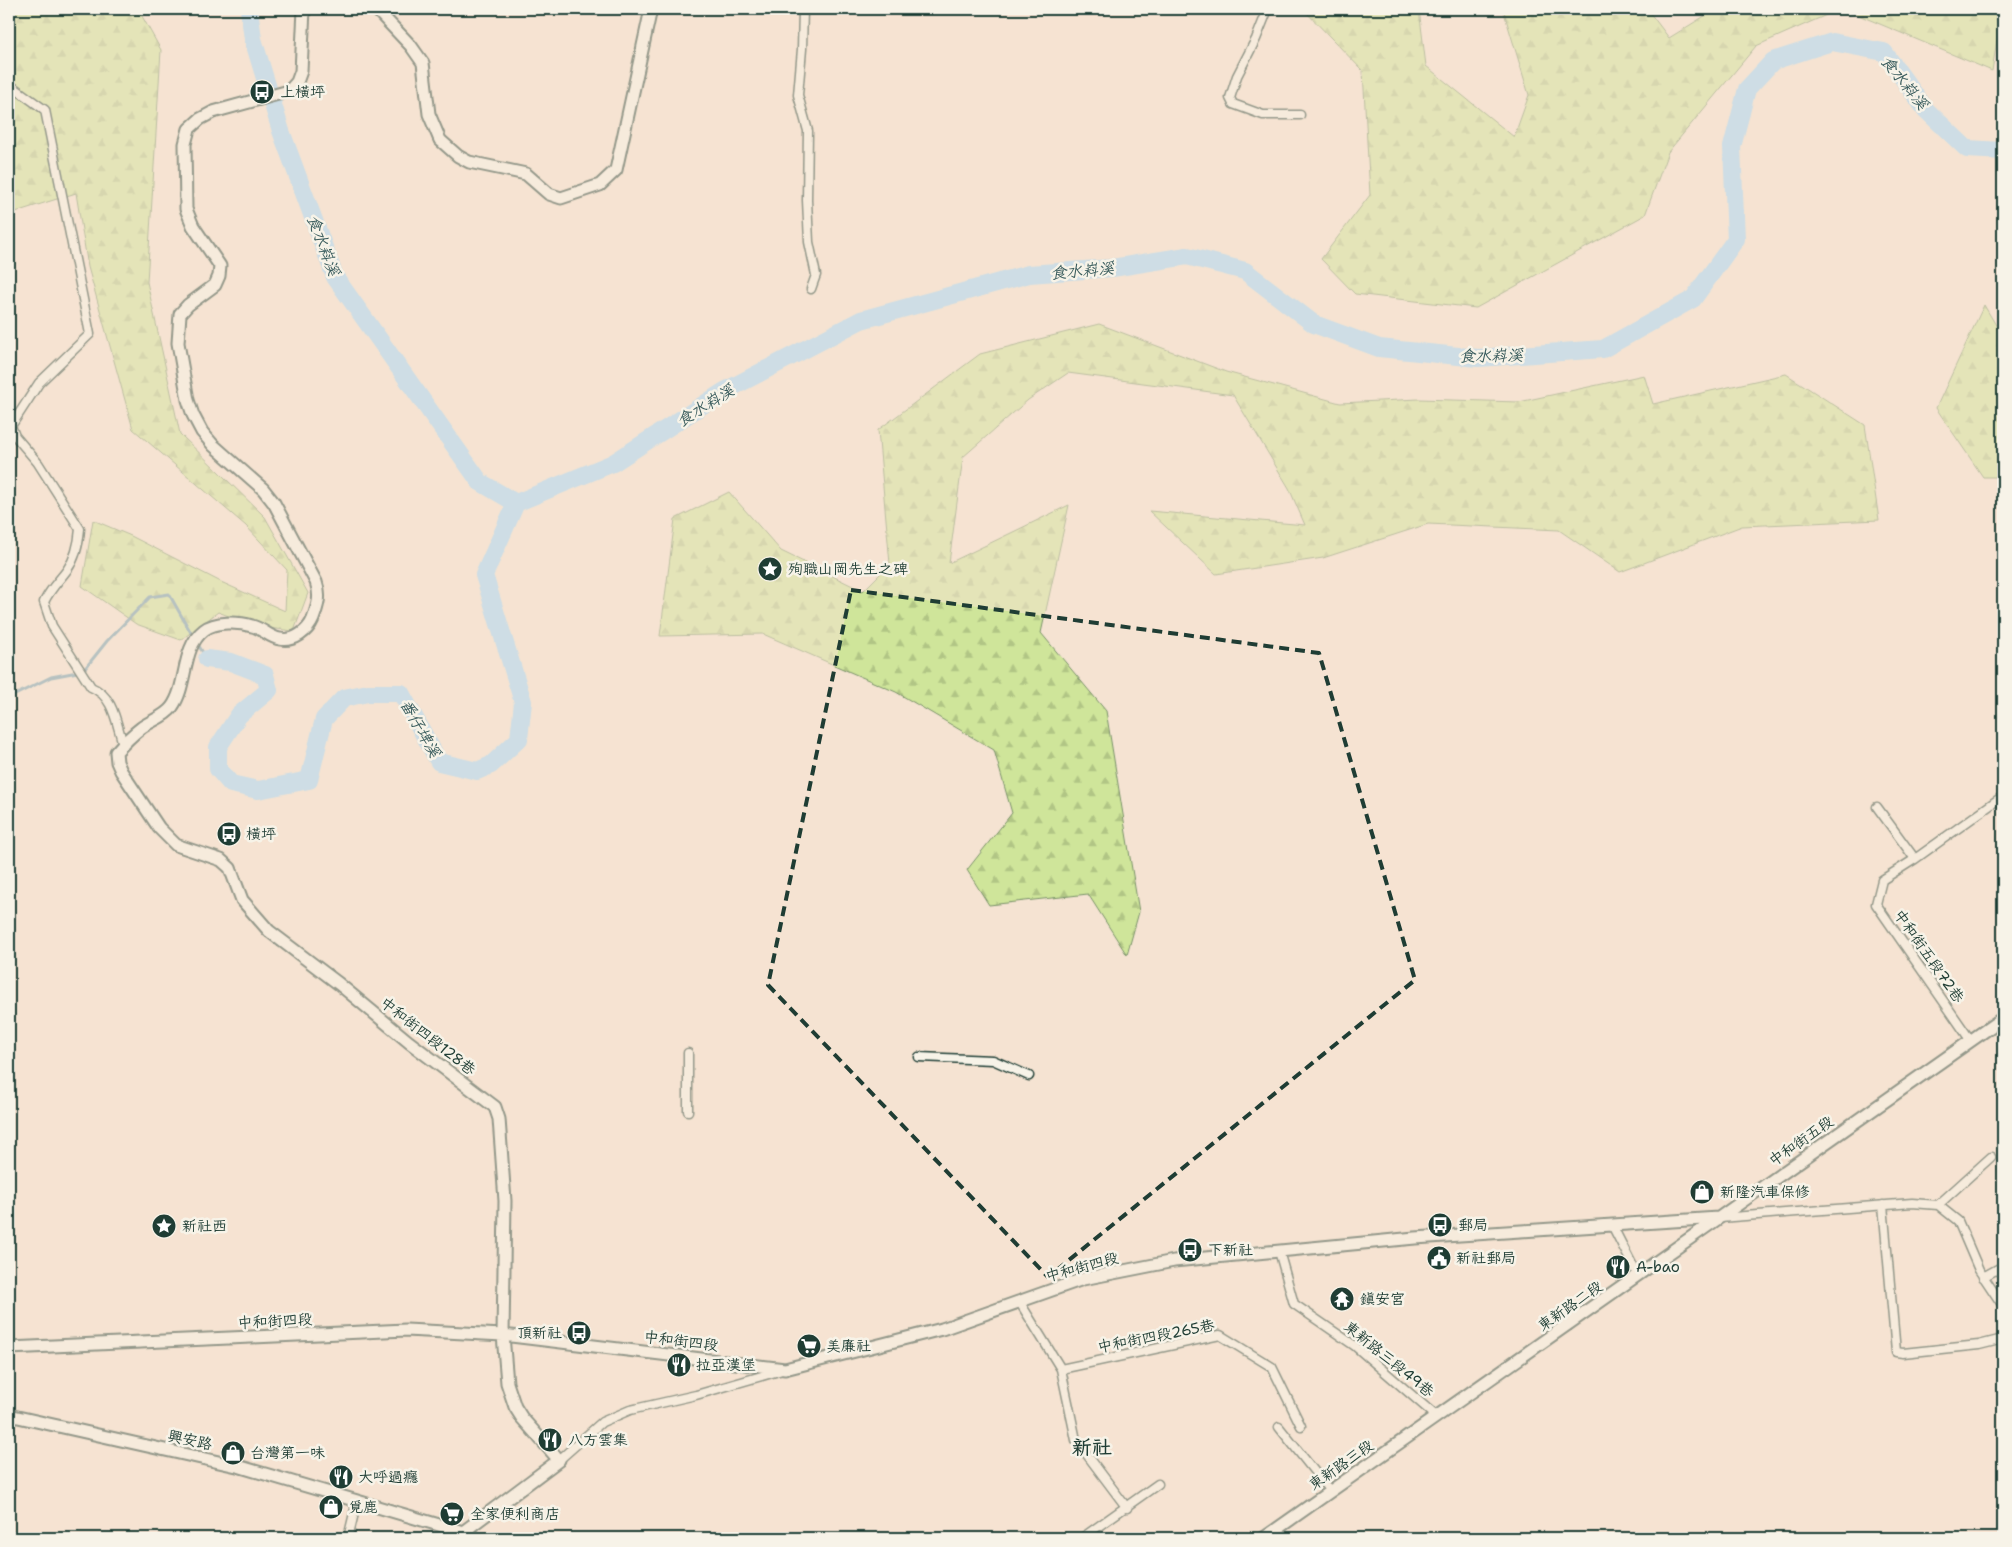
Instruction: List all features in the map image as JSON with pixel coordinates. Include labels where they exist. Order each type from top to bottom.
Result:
[{"type":"street","points":[[9,84],[45,110],[90,334],[39,383],[11,426],[15,436],[38,463],[80,529],[79,541],[68,569],[51,588],[44,602],[52,626],[91,687],[109,700],[122,744],[140,729],[171,709],[180,695],[192,646],[205,629],[229,623],[253,626],[280,640],[294,638],[311,623],[317,608],[320,594],[316,582],[274,502],[263,489],[213,445],[202,432],[193,415],[188,400],[178,343],[180,314],[188,305],[215,285],[220,271],[220,266],[193,226],[186,209],[185,144],[188,129],[200,118],[213,112],[289,91],[297,82],[301,71],[304,9]]},
{"type":"street","points":[[376,9],[411,46],[423,63],[429,114],[440,140],[450,150],[469,162],[526,174],[548,194],[561,198],[600,185],[616,170],[651,9]]},
{"type":"street","points":[[802,9],[802,48],[798,95],[808,131],[807,200],[809,242],[816,275],[811,289]]},
{"type":"street","points":[[1268,9],[1256,40],[1237,76],[1230,98],[1233,104],[1263,115],[1300,115]]},
{"type":"street","name":"中和街四段128巷","points":[[122,744],[116,752],[117,762],[121,771],[159,828],[176,845],[221,860],[230,868],[242,900],[268,932],[339,984],[409,1042],[496,1107],[499,1119],[505,1201],[503,1335],[507,1383],[515,1407],[522,1418],[559,1460]]},
{"type":"street","name":"中和街五段72巷","points":[[1971,1041],[1876,904],[1882,880],[2003,796]]},
{"type":"street","points":[[1877,806],[1914,859]]},
{"type":"street","name":"中和街五段","points":[[1718,1218],[2003,1018]]},
{"type":"street","points":[[688,1053],[688,1112]]},
{"type":"street","points":[[919,1057],[993,1060],[1029,1076]]},
{"type":"street","points":[[1938,1205],[1991,1157]]},
{"type":"street","points":[[1638,1276],[1612,1225],[1912,1203],[1938,1205],[1958,1221],[1983,1277],[2003,1306]]},
{"type":"street","points":[[1883,1205],[1896,1352],[1903,1353],[1980,1345],[2003,1339]]},
{"type":"street","name":"東新路二段","points":[[1436,1416],[1718,1218]]},
{"type":"street","name":"中和街四段","points":[[9,1348],[406,1330],[503,1335],[785,1369],[942,1329],[1082,1280],[1174,1261],[1415,1238],[1612,1225]]},
{"type":"street","name":"東新路三段49巷","points":[[1279,1251],[1294,1304],[1355,1346],[1436,1416]]},
{"type":"street","points":[[1983,1277],[2003,1266]]},
{"type":"street","points":[[1018,1302],[1061,1369],[1076,1440],[1126,1508]]},
{"type":"street","name":"中和街四段265巷","points":[[1061,1369],[1220,1335],[1272,1367],[1301,1426]]},
{"type":"street","points":[[459,1535],[559,1460],[602,1422],[630,1410],[696,1395],[785,1369]]},
{"type":"street","name":"興安路","points":[[9,1415],[241,1467],[357,1501],[459,1535],[476,1538]]},
{"type":"street","name":"東新路三段","points":[[1264,1538],[1436,1416]]},
{"type":"street","points":[[1279,1427],[1330,1491]]},
{"type":"street","points":[[1082,1538],[1158,1484]]},
{"type":"street","points":[[348,1538],[357,1501]]},
{"type":"highlighted area","points":[[851,590],[1319,653],[1415,980],[1048,1277],[768,985]]},
{"type":"green space","points":[[9,9],[138,9],[161,50],[147,282],[180,434],[265,517],[308,593],[294,631],[258,627],[218,612],[181,640],[136,624],[82,586],[93,520],[131,536],[221,582],[285,611],[287,570],[246,526],[133,429],[88,267],[76,193],[9,214]]},
{"type":"green space","points":[[1303,9],[1419,9],[1426,66],[1514,137],[1529,95],[1503,9],[1647,9],[1669,38],[1716,9],[1840,9],[1756,46],[1668,152],[1645,215],[1476,308],[1355,294],[1321,259],[1370,195],[1363,71]]},
{"type":"green space","points":[[1844,9],[2002,9],[1992,71]]},
{"type":"green space","points":[[1984,305],[2003,337],[2003,477],[1983,477],[1936,408]]},
{"type":"green space","points":[[1099,324],[1226,372],[1340,403],[1419,399],[1519,402],[1644,375],[1653,404],[1786,374],[1865,425],[1879,520],[1742,526],[1620,572],[1559,530],[1428,524],[1323,558],[1216,574],[1149,511],[1305,525],[1289,488],[1233,395],[1068,373],[1028,400],[963,457],[949,563],[1069,505],[1041,633],[1106,711],[1139,912],[1127,955],[1088,894],[989,905],[967,870],[1012,813],[994,750],[896,692],[763,634],[660,636],[675,519],[729,492],[781,551],[863,591],[890,564],[878,430],[980,354]]},
{"type":"waterway","name":"食水嵙溪","points":[[249,9],[253,39],[281,131],[335,277],[480,482],[516,503],[613,463],[723,392],[861,320],[1029,274],[1112,268],[1187,256],[1245,271],[1314,324],[1379,348],[1478,358],[1603,349],[1693,299],[1736,239],[1732,147],[1747,89],[1773,61],[1832,42],[1884,52],[1926,110],[1967,149],[2003,151]]},
{"type":"waterway","name":"番仔埤溪","points":[[207,659],[231,662],[265,675],[269,690],[239,715],[218,747],[218,769],[231,784],[258,790],[309,780],[324,719],[344,698],[368,693],[401,693],[439,762],[477,771],[491,765],[519,739],[523,702],[484,575],[516,503]]},
{"type":"waterway","name":"番仔埤溪","points":[[9,698],[51,677],[83,671],[107,641],[150,597],[169,594],[194,638]]},
{"type":"waterway","name":"番仔埤溪","points":[[197,643],[207,659]]},
{"type":"place","name":"上橫坪","points":[[262,92]]},
{"type":"place","name":"殉職山岡先生之碑","points":[[770,569]]},
{"type":"place","name":"橫坪","points":[[229,834]]},
{"type":"place","name":"新隆汽車保修","points":[[1702,1192]]},
{"type":"place","name":"郵局","points":[[1440,1225]]},
{"type":"place","name":"新社西","points":[[164,1226]]},
{"type":"place","name":"下新社","points":[[1190,1250]]},
{"type":"place","name":"新社郵局","points":[[1439,1258]]},
{"type":"place","name":"A-bao","points":[[1618,1267]]},
{"type":"place","name":"鎮安宮","points":[[1342,1299]]},
{"type":"place","name":"頂新社","points":[[579,1333]]},
{"type":"place","name":"美廉社","points":[[809,1346]]},
{"type":"place","name":"拉亞漢堡","points":[[679,1365]]},
{"type":"place","name":"八方雲集","points":[[550,1440]]},
{"type":"place","name":"台灣第一味","points":[[233,1453]]},
{"type":"place","name":"大呼過癮","points":[[341,1477]]},
{"type":"place","name":"覓鹿","points":[[331,1507]]},
{"type":"place","name":"全家便利商店","points":[[452,1514]]},
{"type":"district","name":"新社","points":[[1092,1447]]}]
